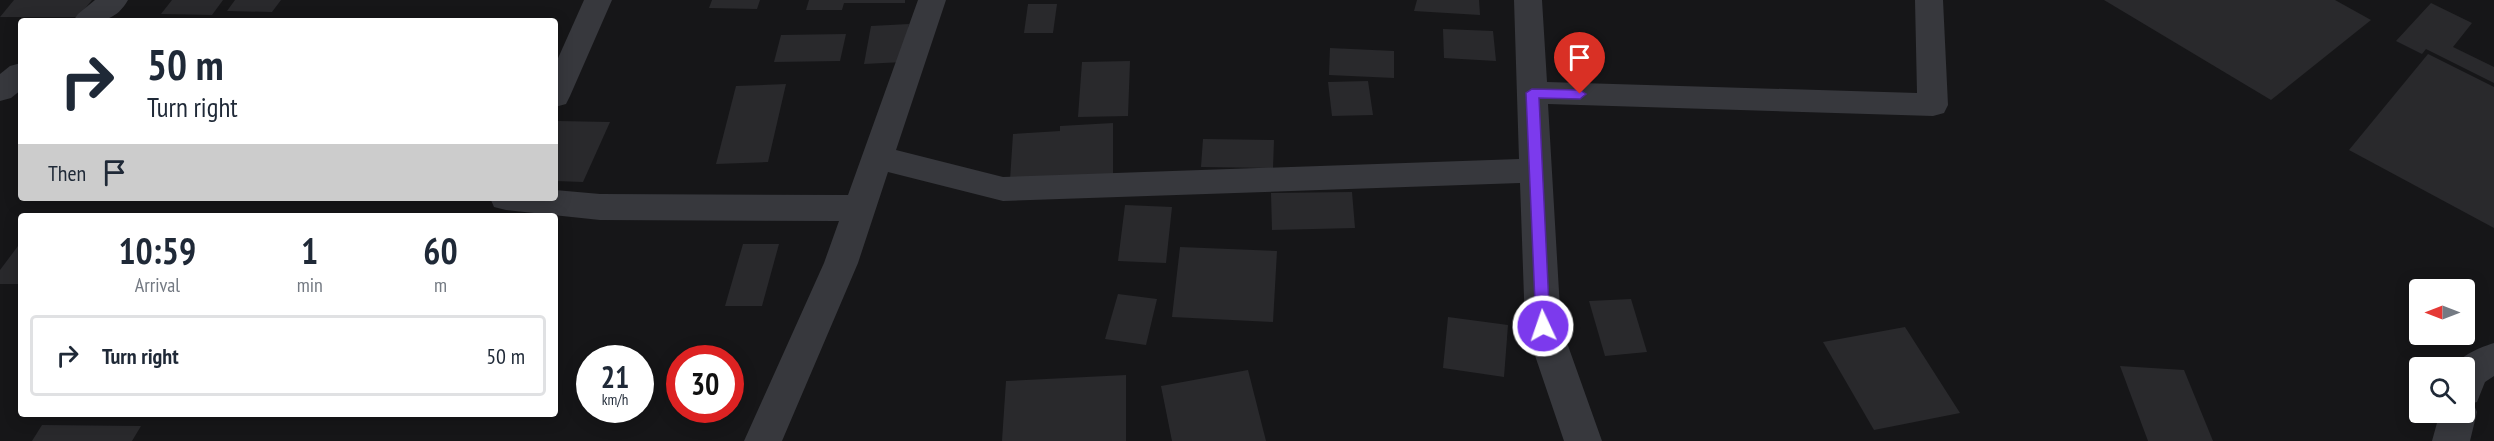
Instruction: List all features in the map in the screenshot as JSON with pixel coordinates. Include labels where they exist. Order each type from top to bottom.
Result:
[{"type":"street","points":[[92,18],[114,0]]},
{"type":"street","points":[[558,90],[598,0]]},
{"type":"street","points":[[763,441],[841,263],[933,0]]},
{"type":"street","points":[[1528,0],[1543,326],[1583,441]]},
{"type":"street","points":[[1532,93],[1933,105],[1929,0]]},
{"type":"street","points":[[0,90],[18,76]]},
{"type":"street","points":[[878,158],[1003,189],[1536,170]]},
{"type":"street","points":[[537,201],[600,207],[860,208]]},
{"type":"street","points":[[2475,369],[2494,358]]},
{"type":"street","points":[[2451,441],[2456,423]]},
{"type":"building","points":[[14,0],[92,0],[78,17],[0,17]]},
{"type":"building","points":[[172,0],[223,0],[212,15],[161,14]]},
{"type":"building","points":[[235,0],[281,0],[272,12],[227,11]]},
{"type":"building","points":[[712,0],[760,0],[757,9],[709,8]]},
{"type":"building","points":[[809,0],[905,0],[905,3],[844,3],[842,10],[806,10]]},
{"type":"building","points":[[1417,0],[1479,0],[1480,15],[1414,11]]},
{"type":"building","points":[[2104,0],[2335,0],[2371,20],[2271,100]]},
{"type":"building","points":[[2431,3],[2472,23],[2453,47],[2494,67],[2494,83],[2426,49],[2422,54],[2396,41]]},
{"type":"building","points":[[1028,4],[1057,4],[1053,33],[1024,33]]},
{"type":"building","points":[[909,24],[903,62],[864,64],[871,26]]},
{"type":"building","points":[[1443,29],[1493,31],[1496,61],[1444,58]]},
{"type":"building","points":[[846,34],[840,61],[774,62],[781,35]]},
{"type":"building","points":[[1330,48],[1394,51],[1394,78],[1329,75]]},
{"type":"building","points":[[2428,54],[2494,87],[2494,228],[2349,150]]},
{"type":"building","points":[[1130,61],[1128,116],[1078,117],[1082,62]]},
{"type":"building","points":[[1368,81],[1373,115],[1332,116],[1328,82]]},
{"type":"building","points":[[786,84],[768,162],[716,164],[736,86]]},
{"type":"building","points":[[558,121],[610,122],[583,182],[558,181]]},
{"type":"building","points":[[1113,123],[1113,174],[1010,180],[1013,134],[1060,131],[1060,126]]},
{"type":"building","points":[[1203,139],[1274,140],[1273,168],[1201,167]]},
{"type":"building","points":[[1352,192],[1355,228],[1272,230],[1271,193]]},
{"type":"building","points":[[1125,205],[1172,207],[1166,263],[1118,261]]},
{"type":"building","points":[[743,244],[779,244],[762,306],[725,306]]},
{"type":"building","points":[[18,246],[18,284],[0,284],[0,270]]},
{"type":"building","points":[[1180,247],[1277,251],[1273,322],[1172,317]]},
{"type":"building","points":[[1118,294],[1157,299],[1146,345],[1105,339]]},
{"type":"building","points":[[1631,299],[1647,352],[1605,356],[1589,301]]},
{"type":"building","points":[[1448,317],[1508,325],[1504,377],[1443,368]]},
{"type":"building","points":[[1905,327],[1960,413],[1874,430],[1823,342]]},
{"type":"building","points":[[2120,366],[2184,370],[2213,441],[2148,441]]},
{"type":"building","points":[[1248,370],[1266,441],[1172,441],[1161,386]]},
{"type":"building","points":[[1126,375],[1126,441],[1002,441],[1006,381]]},
{"type":"building","points":[[42,425],[141,426],[132,441],[32,441]]},
{"type":"route","points":[[1543,326],[1532,93],[1580,94]]}]
